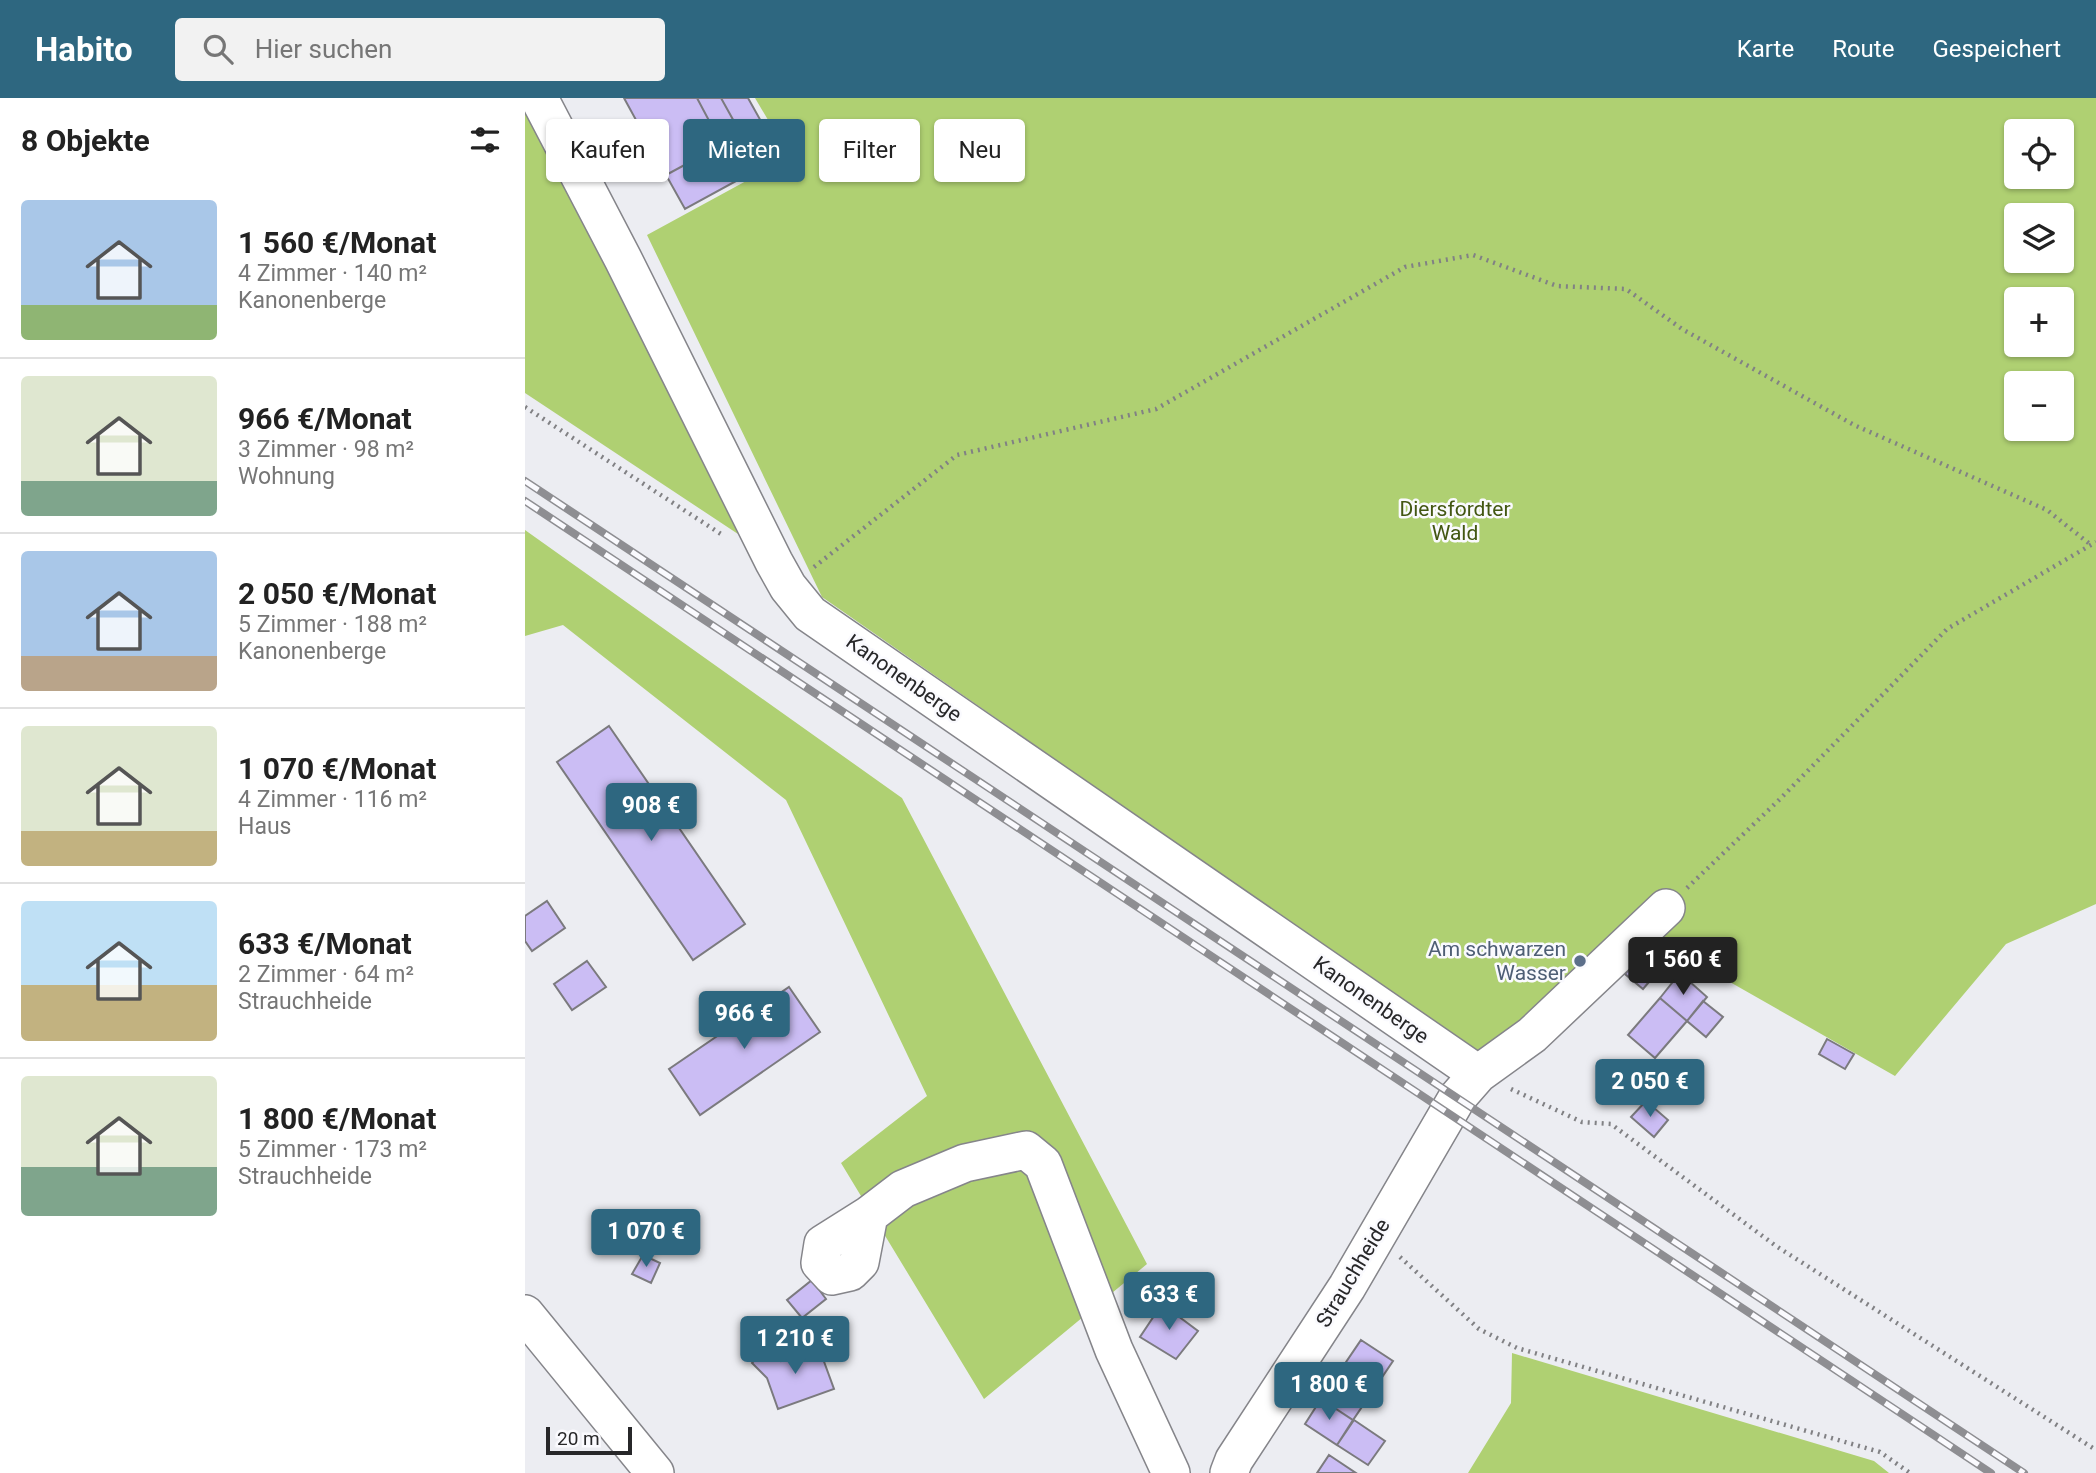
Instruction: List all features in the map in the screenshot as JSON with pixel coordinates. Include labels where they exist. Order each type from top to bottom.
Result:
[{"type":"street","name":"Kanonenberge","points":[[539,98],[788,587],[810,614],[1478,1074]]},
{"type":"street","name":"Strauchheide","points":[[1229,1473],[1234,1460],[1347,1287],[1448,1113],[1478,1074],[1532,1035],[1666,908]]},
{"type":"street","points":[[869,1215],[903,1189],[965,1163],[1026,1150],[1042,1164],[1114,1350],[1171,1473]]},
{"type":"street","points":[[525,1314],[655,1473]]},
{"type":"path","points":[[788,587],[957,455],[1156,409],[1405,267],[1473,255],[1557,286],[1626,289],[1682,329],[1854,425],[2047,510],[2093,543],[1947,629],[1780,799],[1666,908]]},
{"type":"path","points":[[525,407],[724,536]]},
{"type":"path","points":[[1478,1074],[1582,1122],[1611,1124],[1776,1246],[2096,1450]]},
{"type":"path","points":[[1376,1236],[1479,1329],[1517,1348],[1880,1452],[1910,1473]]},
{"type":"green space","name":"Diersfordter Wald","points":[[755,98],[2096,98],[2096,904],[2006,944],[1895,1076],[1656,940],[1487,1060],[822,597],[647,235],[744,182],[805,182],[805,119],[767,119]]},
{"type":"green space","points":[[525,111],[546,149],[546,182],[564,182],[689,411],[738,534],[525,393]]},
{"type":"green space","points":[[525,530],[902,798],[1147,1264],[984,1399],[841,1163],[927,1096],[786,800],[563,625],[525,636]]},
{"type":"green space","points":[[1512,1353],[1874,1461],[1889,1473],[1468,1473],[1511,1403]]},
{"type":"building","points":[[624,98],[697,98],[708,119],[683,119],[683,166],[669,173],[669,119],[635,119]]},
{"type":"building","points":[[697,98],[721,98],[733,119],[708,119]]},
{"type":"building","points":[[721,98],[748,98],[760,119],[733,119]]},
{"type":"building","points":[[683,166],[683,182],[734,182],[685,209],[669,180],[669,173]]},
{"type":"building","points":[[609,726],[745,924],[693,960],[557,762]]},
{"type":"building","points":[[547,901],[565,928],[532,951],[525,941],[525,916]]},
{"type":"building","points":[[1647,947],[1666,962],[1643,989],[1625,974]]},
{"type":"building","points":[[587,961],[606,987],[572,1010],[554,984]]},
{"type":"building","points":[[1680,973],[1707,997],[1687,1021],[1660,998]]},
{"type":"building","points":[[789,987],[820,1032],[700,1115],[669,1069]]},
{"type":"building","points":[[1660,998],[1687,1021],[1655,1058],[1628,1035]]},
{"type":"building","points":[[1703,1001],[1723,1017],[1706,1037],[1687,1021]]},
{"type":"building","points":[[1827,1039],[1854,1054],[1845,1069],[1819,1054]]},
{"type":"building","points":[[1646,1101],[1668,1120],[1654,1137],[1631,1117]]},
{"type":"building","points":[[643,1255],[660,1263],[651,1283],[632,1274]]},
{"type":"building","points":[[812,1280],[826,1299],[802,1318],[787,1300]]},
{"type":"building","points":[[1162,1304],[1198,1331],[1176,1359],[1140,1337]]},
{"type":"building","points":[[1361,1340],[1393,1361],[1353,1420],[1321,1399]]},
{"type":"building","points":[[766,1347],[781,1361],[819,1348],[834,1389],[778,1409],[767,1378],[752,1363]]},
{"type":"building","points":[[1321,1399],[1353,1420],[1337,1445],[1305,1424]]},
{"type":"building","points":[[1354,1420],[1385,1441],[1368,1465],[1337,1445]]},
{"type":"building","points":[[1329,1455],[1356,1473],[1317,1473]]},
{"type":"railway","points":[[525,481],[2024,1473]]},
{"type":"railway","points":[[525,501],[1991,1473]]},
{"type":"place","name":"Am schwarzen Wasser","points":[[1580,961]]}]
